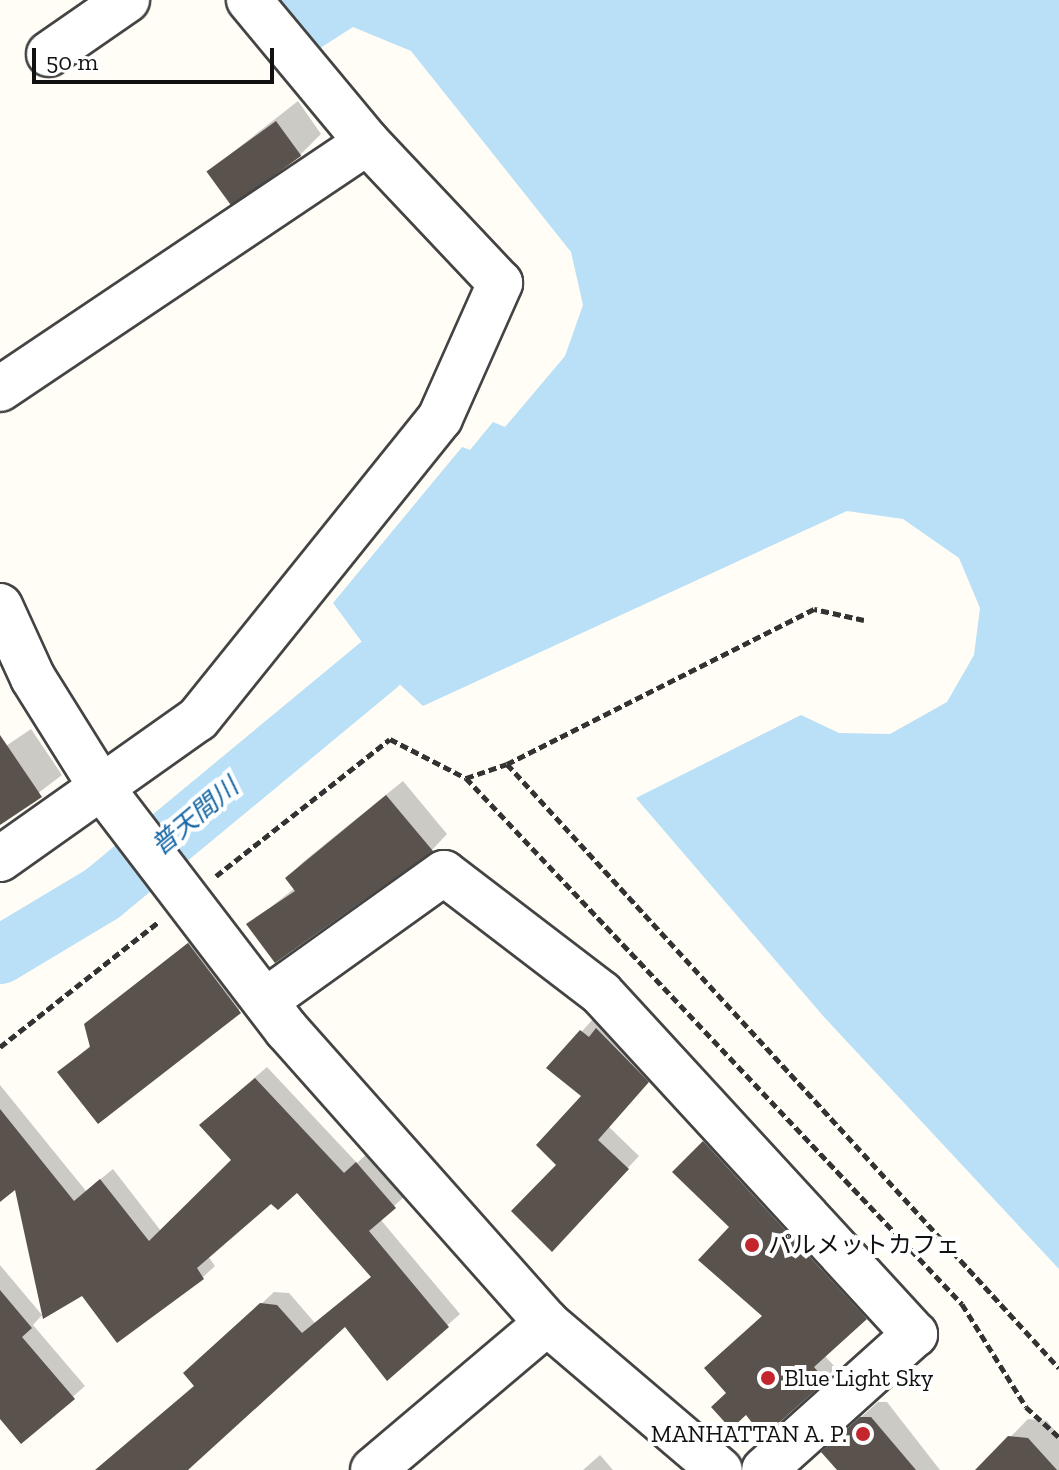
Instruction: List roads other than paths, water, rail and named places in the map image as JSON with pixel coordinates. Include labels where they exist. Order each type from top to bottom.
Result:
[{"type":"street","points":[[49,54],[127,0]]},
{"type":"street","points":[[0,859],[106,795],[198,719],[270,634],[440,418],[482,336],[500,283],[367,142],[249,0]]},
{"type":"street","points":[[0,389],[367,142]]},
{"type":"street","points":[[0,606],[33,678],[106,795],[180,897],[265,1001],[547,1323],[720,1470]]},
{"type":"street","points":[[265,1001],[444,873],[601,993],[915,1334],[764,1470]]},
{"type":"street","points":[[373,1470],[547,1323]]},
{"type":"water","points":[[270,0],[1059,0],[1059,1269],[824,1017],[636,798],[801,715],[839,733],[890,734],[947,702],[974,655],[980,608],[959,558],[903,519],[847,511],[423,706],[379,665],[333,603],[462,447],[470,450],[493,422],[505,427],[565,356],[583,305],[571,252],[411,51],[353,27],[314,52]]},
{"type":"waterway","name":"普天間川","points":[[0,955],[102,894],[379,665]]},
{"type":"place","name":"パルメットカフェ","points":[[752,1245]]},
{"type":"place","name":"Blue Light Sky","points":[[768,1378]]},
{"type":"place","name":"MANHATTAN A. P.","points":[[863,1434]]}]
